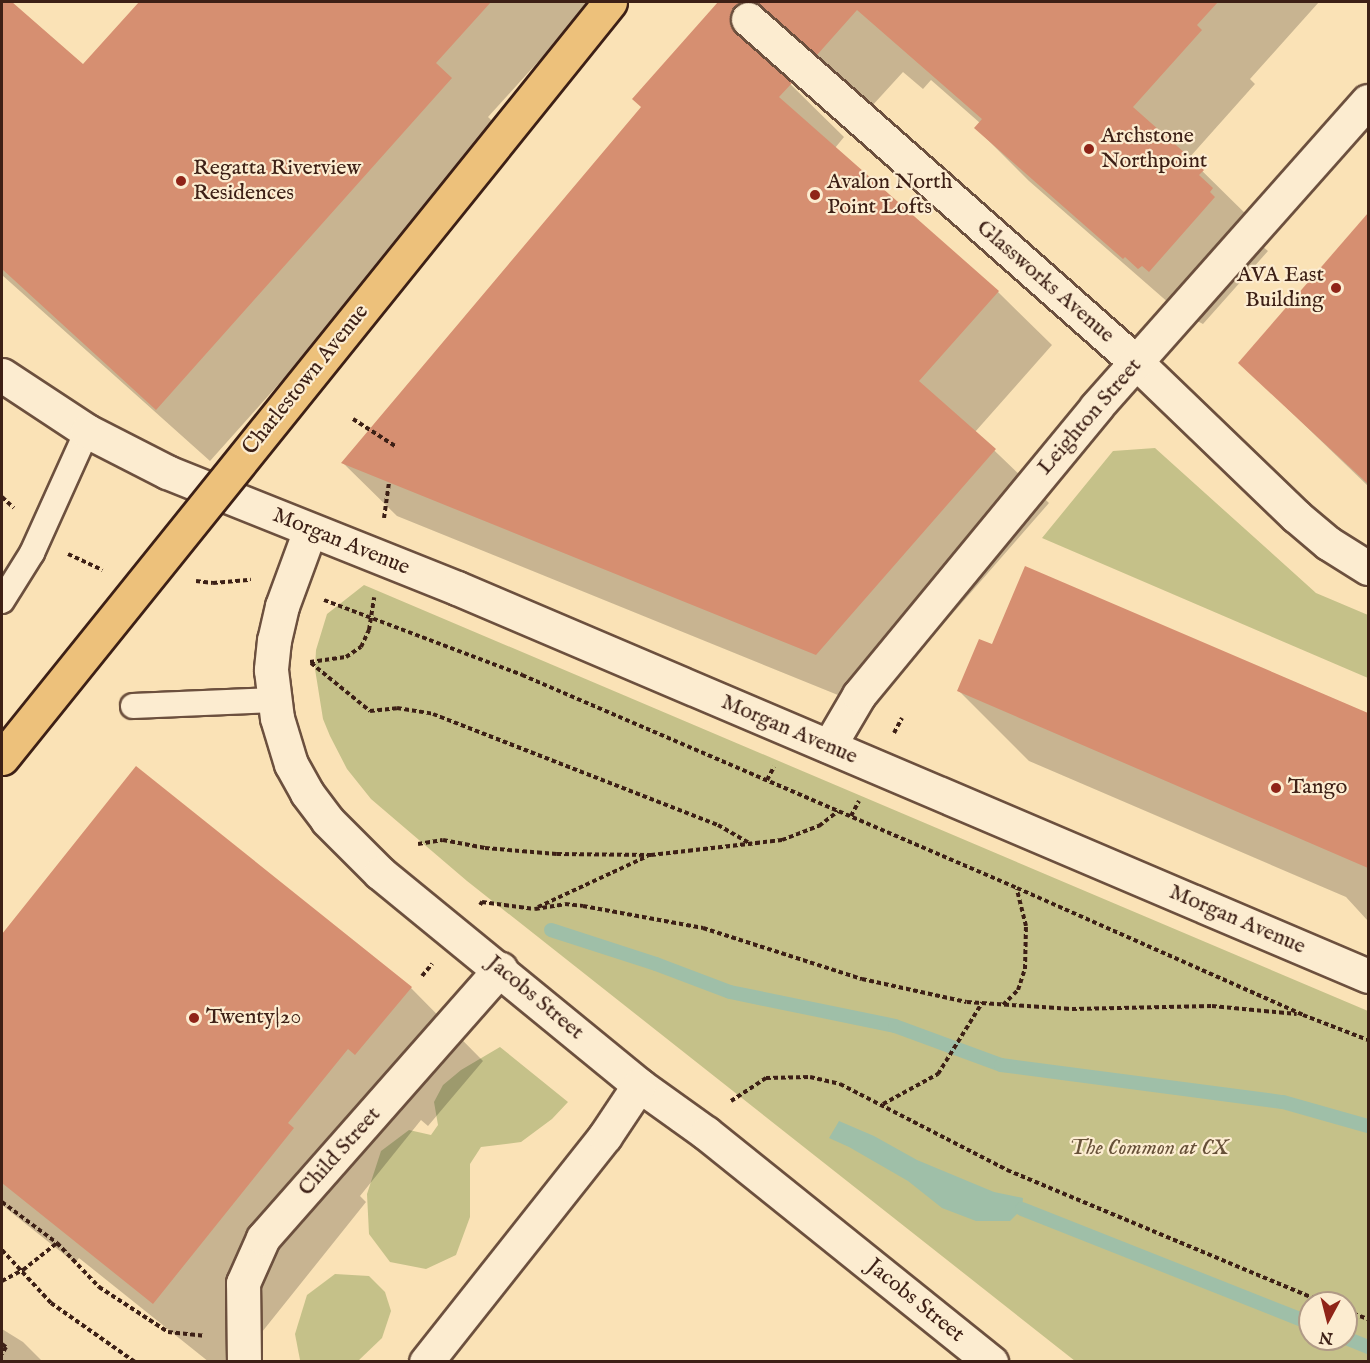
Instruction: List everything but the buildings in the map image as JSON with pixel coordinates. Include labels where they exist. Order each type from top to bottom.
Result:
[{"type":"main road","name":"Charlestown Avenue","points":[[2,758],[610,2]]},
{"type":"street","name":"Glassworks Avenue","points":[[748,19],[1137,363],[1296,516],[1328,543],[1368,568]]},
{"type":"street","name":"Leighton Street","points":[[829,746],[859,695],[1096,407],[1368,101]]},
{"type":"street","name":"Morgan Avenue","points":[[2,375],[87,431],[207,490],[457,588],[1368,976]]},
{"type":"street","name":"Jacobs Street","points":[[310,530],[286,589],[277,624],[271,670],[274,700],[291,764],[307,793],[327,820],[380,873],[639,1085],[706,1133],[991,1362]]},
{"type":"street","name":"Child Street","points":[[244,1362],[243,1283],[263,1238],[500,969]]},
{"type":"street","points":[[426,1362],[605,1136],[639,1085]]},
{"type":"lane","points":[[2,601],[32,554],[87,431]]},
{"type":"lane","points":[[134,706],[274,700]]},
{"type":"path","points":[[353,419],[395,446]]},
{"type":"path","points":[[384,519],[389,482]]},
{"type":"path","points":[[325,600],[522,675],[1017,888],[1303,1015],[1368,1040]]},
{"type":"path","points":[[371,617],[365,639],[354,653],[346,657],[310,663],[370,711],[397,708],[433,714],[705,819],[752,845]]},
{"type":"path","points":[[418,844],[443,840],[477,847],[557,854],[651,855],[752,845],[792,837],[819,826],[838,811]]},
{"type":"path","points":[[535,909],[651,855]]},
{"type":"path","points":[[1003,1005],[1018,990],[1025,969],[1026,926],[1017,888]]},
{"type":"path","points":[[482,902],[535,909],[565,904],[583,906],[720,932],[862,979],[937,997],[982,1004],[1072,1009],[1212,1006],[1303,1015]]},
{"type":"path","points":[[882,1104],[938,1074],[982,1004]]},
{"type":"path","points":[[731,1101],[766,1078],[810,1077],[840,1084],[1007,1170],[1298,1292]]},
{"type":"path","points":[[2,1202],[57,1243],[99,1287],[168,1332]]},
{"type":"path","points":[[2,1281],[23,1270],[57,1243]]},
{"type":"path","points":[[2,1250],[58,1308],[130,1355],[135,1362]]},
{"type":"path","points":[[2,1344],[6,1347],[2,1354]]},
{"type":"green space","points":[[1155,448],[1316,593],[1368,615],[1368,678],[1042,538],[1113,451]]},
{"type":"green space","name":"The Common at CX","points":[[364,585],[1368,1011],[1368,1361],[1075,1361],[467,881],[371,799],[347,769],[323,719],[315,669],[316,650],[327,614]]},
{"type":"green space","points":[[500,1047],[568,1102],[552,1119],[521,1142],[481,1147],[470,1164],[470,1217],[456,1255],[426,1269],[390,1262],[369,1234],[367,1194],[381,1151],[409,1130],[431,1135],[438,1125],[434,1102],[443,1085],[461,1070]]},
{"type":"green space","points":[[335,1274],[369,1276],[385,1292],[391,1311],[382,1338],[358,1361],[300,1360],[295,1334],[307,1295]]},
{"type":"shaded area","points":[[839,1121],[874,1136],[917,1160],[994,1192],[1023,1198],[1022,1209],[1010,1221],[976,1221],[942,1208],[908,1181],[829,1138]]},
{"type":"waterway","points":[[551,930],[656,964],[730,992],[895,1026],[1001,1065],[1283,1102],[1368,1126]]},
{"type":"waterway","points":[[1022,1209],[1298,1318]]},
{"type":"waterway","points":[[1358,1343],[1368,1347]]},
{"type":"place","name":"Archstone Northpoint","points":[[1089,149]]},
{"type":"place","name":"Regatta Riverview Residences","points":[[181,181]]},
{"type":"place","name":"Avalon North Point Lofts","points":[[815,195]]},
{"type":"place","name":"AVA East Building","points":[[1336,288]]},
{"type":"place","name":"Tango","points":[[1276,788]]},
{"type":"place","name":"Twenty|20","points":[[194,1018]]}]
